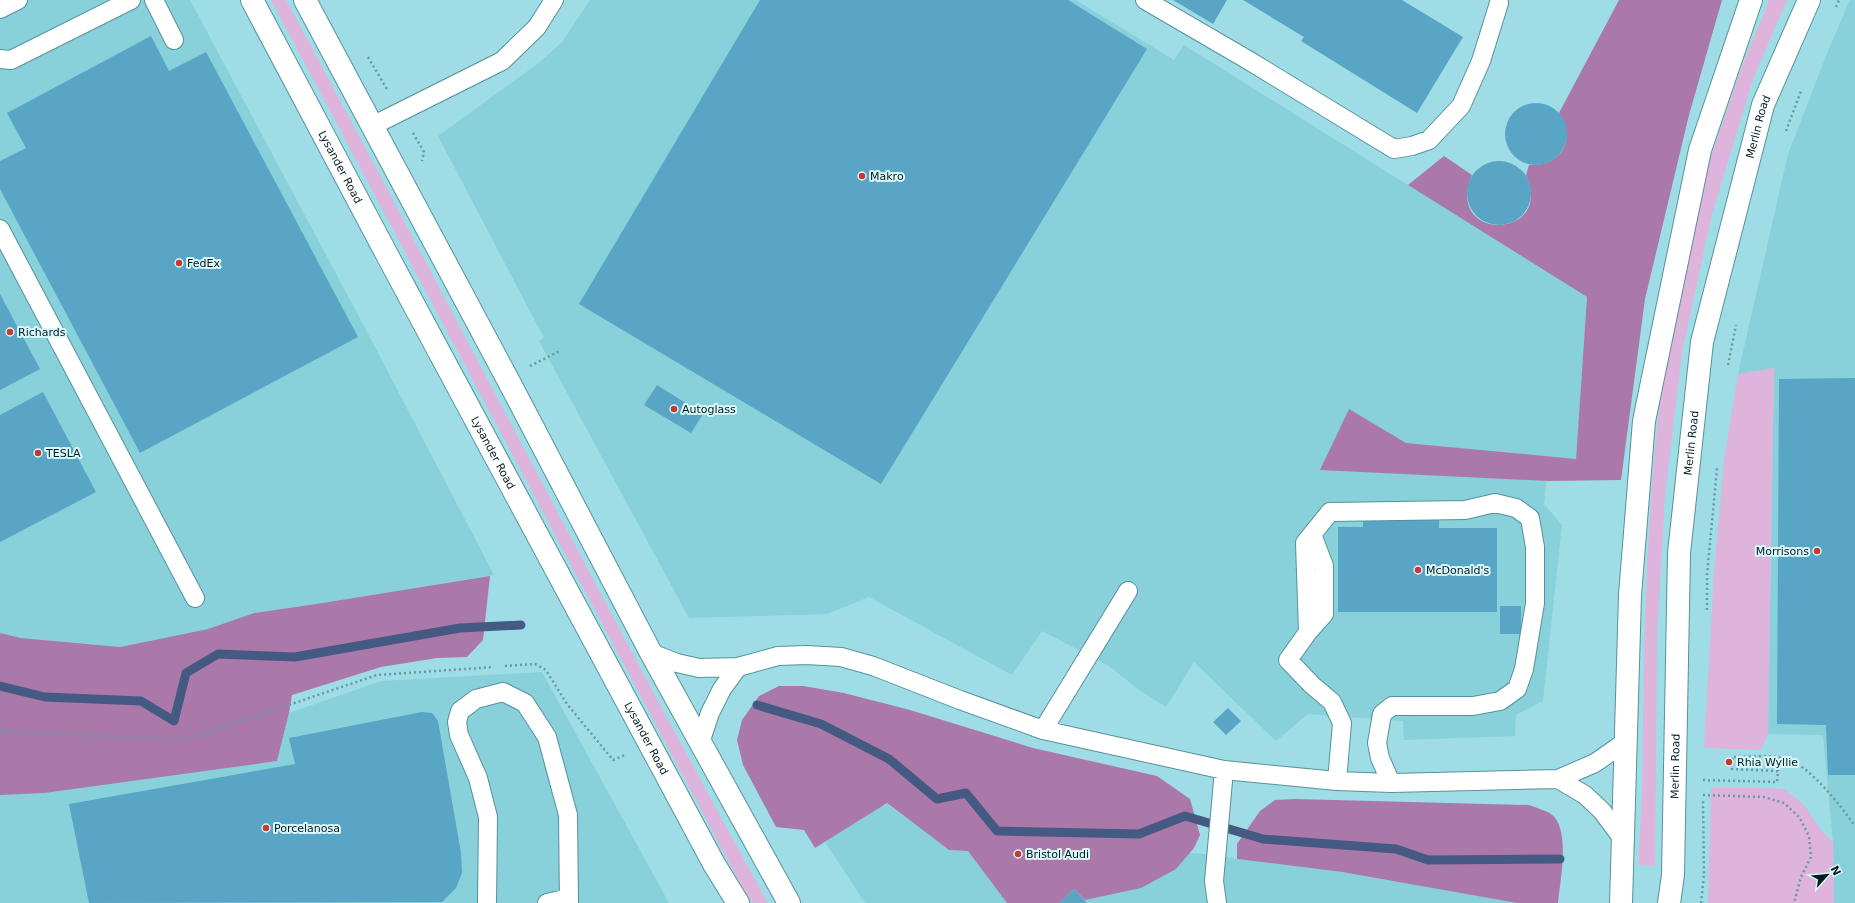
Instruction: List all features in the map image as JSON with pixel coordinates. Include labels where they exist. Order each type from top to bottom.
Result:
[{"type":"street","name":"Lysander Road","points":[[252,0],[415,307],[711,857],[738,903]]},
{"type":"street","points":[[305,0],[507,378],[651,653],[789,903]]},
{"type":"street","points":[[1620,903],[1630,595],[1644,421],[1700,150],[1751,0]]},
{"type":"street","name":"Merlin Road","points":[[1669,903],[1673,875],[1678,552],[1702,342],[1763,105],[1809,0]]},
{"type":"lane","points":[[0,9],[18,0]]},
{"type":"lane","points":[[1,58],[11,60],[130,0]]},
{"type":"lane","points":[[154,0],[174,40]]},
{"type":"lane","points":[[372,126],[502,61],[537,27],[554,0]]},
{"type":"lane","points":[[1145,0],[1394,149],[1412,146],[1430,140],[1461,106],[1481,61],[1499,1]]},
{"type":"lane","points":[[0,228],[195,598]]},
{"type":"lane","points":[[1337,781],[1342,723],[1332,702],[1312,685],[1288,660],[1308,632],[1324,614],[1324,566],[1312,534],[1330,512],[1465,510],[1496,503],[1516,508],[1530,518],[1535,547],[1535,603],[1524,669],[1516,689],[1500,701],[1473,706],[1392,706],[1382,714],[1377,743],[1380,758],[1391,783]]},
{"type":"lane","points":[[1043,730],[1128,591]]},
{"type":"lane","points":[[651,653],[700,668],[738,666],[778,656],[807,655],[841,657],[873,666],[1043,730],[1224,770],[1337,781],[1391,783],[1558,779],[1595,763],[1625,742]]},
{"type":"lane","points":[[700,744],[710,713],[722,689],[738,666]]},
{"type":"lane","points":[[487,903],[488,816],[478,778],[459,735],[457,722],[460,711],[476,699],[502,692],[525,703],[547,738],[568,815],[569,900],[547,903]]},
{"type":"lane","points":[[1217,903],[1214,881],[1224,770]]},
{"type":"lane","points":[[1558,779],[1585,795],[1602,811],[1622,838]]},
{"type":"path","points":[[1835,10],[1839,0]]},
{"type":"path","points":[[1784,135],[1803,86]]},
{"type":"path","points":[[1728,366],[1737,321]]},
{"type":"path","points":[[507,378],[560,351]]},
{"type":"path","points":[[1707,615],[1707,576],[1717,467]]},
{"type":"path","points":[[504,666],[535,664],[546,670],[567,704],[613,760],[626,754]]},
{"type":"path","points":[[0,731],[185,740],[377,675],[496,667]]},
{"type":"path","points":[[1701,903],[1704,874],[1703,780],[1777,782],[1778,771],[1732,769],[1732,757],[1770,756],[1787,759],[1798,764],[1834,798],[1854,825]]},
{"type":"path","points":[[1703,795],[1764,797],[1784,803],[1799,817],[1809,836],[1811,857],[1801,877],[1794,903]]},
{"type":"shaded area","points":[[0,0],[190,0],[364,326],[494,575],[254,613],[208,629],[120,647],[21,638],[0,633]]},
{"type":"shaded area","points":[[271,0],[286,0],[646,678],[768,903],[752,903],[740,883]]},
{"type":"shaded area","points":[[590,0],[1076,0],[1174,60],[1184,45],[1587,297],[1576,459],[1549,457],[1544,504],[1562,525],[1543,701],[1516,715],[1515,736],[1404,740],[1403,721],[1308,714],[1276,741],[1194,662],[1166,707],[1139,690],[1109,666],[1042,631],[1012,675],[869,597],[827,614],[689,618],[539,341],[544,338],[438,136],[540,62],[562,42]]},
{"type":"shaded area","points":[[1619,0],[1722,0],[1689,115],[1645,299],[1621,480],[1548,481],[1320,470],[1349,409],[1406,443],[1576,459],[1587,297],[1408,185],[1444,156],[1472,175],[1467,197],[1472,213],[1484,222],[1499,225],[1514,222],[1526,212],[1531,197],[1526,175],[1529,165],[1550,162],[1563,150],[1566,142],[1566,133],[1564,123],[1559,113]]},
{"type":"shaded area","points":[[1769,0],[1787,0],[1753,79],[1712,214],[1682,352],[1665,495],[1657,637],[1655,866],[1638,865],[1642,799],[1647,565],[1652,483],[1660,398],[1677,300],[1709,163],[1741,69]]},
{"type":"shaded area","points":[[1850,0],[1855,0],[1855,903],[1834,903],[1833,843],[1823,735],[1768,734],[1774,368],[1738,374],[1788,154],[1828,51]]},
{"type":"shaded area","points":[[1774,368],[1768,734],[1761,750],[1704,748],[1714,572],[1724,459],[1738,374]]},
{"type":"shaded area","points":[[490,576],[483,640],[467,657],[437,658],[381,667],[292,695],[277,761],[44,793],[0,795],[0,633],[21,638],[120,647],[208,629],[254,613]]},
{"type":"shaded area","points":[[542,672],[669,903],[0,903],[0,793],[277,761],[289,713],[381,681]]},
{"type":"shaded area","points":[[779,686],[803,686],[844,693],[910,710],[1033,748],[1157,776],[1190,799],[1200,835],[1194,848],[1176,869],[1141,888],[1085,900],[1074,889],[1059,903],[1007,903],[968,851],[949,850],[887,803],[815,848],[804,830],[776,827],[743,765],[737,740],[742,720],[759,696]]},
{"type":"shaded area","points":[[1711,788],[1784,789],[1804,805],[1821,830],[1833,843],[1834,903],[1708,903]]},
{"type":"shaded area","points":[[1295,799],[1529,805],[1543,810],[1551,814],[1557,821],[1561,831],[1563,843],[1558,903],[1517,903],[1342,872],[1237,859],[1237,844],[1260,811],[1275,800]]},
{"type":"shaded area","name":"Bristol Audi","points":[[886,803],[949,850],[1193,853],[1216,855],[1342,872],[1517,903],[865,903],[825,842]]},
{"type":"building","name":"Makro","points":[[760,0],[1068,0],[1147,49],[881,484],[579,304]]},
{"type":"building","points":[[1173,0],[1227,0],[1213,24]]},
{"type":"building","points":[[1243,0],[1402,0],[1463,37],[1417,113],[1301,41],[1304,37]]},
{"type":"building","name":"FedEx","points":[[151,36],[169,71],[206,52],[358,337],[140,453],[0,189],[0,161],[26,148],[7,113]]},
{"type":"building","points":[[1530,103],[1542,103],[1558,112],[1565,122],[1567,134],[1565,146],[1558,156],[1542,165],[1530,165],[1519,160],[1510,151],[1505,140],[1505,128],[1510,117],[1519,108]]},
{"type":"building","points":[[1493,161],[1505,161],[1522,170],[1529,181],[1531,193],[1529,205],[1522,216],[1505,225],[1493,225],[1481,220],[1472,211],[1467,199],[1467,187],[1472,175],[1481,166]]},
{"type":"building","name":"Richards","points":[[0,294],[40,369],[0,390]]},
{"type":"building","name":"Morrisons","points":[[1855,378],[1855,775],[1828,775],[1826,725],[1777,724],[1779,379]]},
{"type":"building","name":"Autoglass","points":[[657,385],[703,414],[691,433],[644,405]]},
{"type":"building","name":"TESLA","points":[[43,392],[96,492],[0,542],[0,415]]},
{"type":"building","name":"McDonald's","points":[[1363,518],[1439,519],[1439,528],[1497,528],[1497,612],[1338,612],[1338,527],[1363,527]]},
{"type":"building","points":[[1500,606],[1521,606],[1521,634],[1500,634]]},
{"type":"building","points":[[1228,708],[1241,721],[1226,735],[1213,722]]},
{"type":"building","name":"Porcelanosa","points":[[422,712],[432,713],[438,721],[461,853],[462,873],[456,888],[442,902],[89,903],[69,804],[295,764],[289,738]]},
{"type":"building","points":[[1074,889],[1087,903],[1059,903]]},
{"type":"waterway","points":[[0,686],[45,697],[141,701],[174,721],[186,673],[218,654],[295,657],[460,628],[521,625]]},
{"type":"waterway","points":[[757,705],[821,724],[889,759],[937,799],[966,793],[997,831],[1139,834],[1185,816],[1263,839],[1396,849],[1428,860],[1560,859]]},
{"type":"place","name":"Makro","points":[[862,176]]},
{"type":"place","name":"FedEx","points":[[179,263]]},
{"type":"place","name":"Richards","points":[[10,332]]},
{"type":"place","name":"Autoglass","points":[[674,409]]},
{"type":"place","name":"TESLA","points":[[38,453]]},
{"type":"place","name":"Morrisons","points":[[1817,551]]},
{"type":"place","name":"McDonald's","points":[[1418,570]]},
{"type":"place","name":"Rhia Wyllie","points":[[1729,762]]},
{"type":"place","name":"Porcelanosa","points":[[266,828]]},
{"type":"place","name":"Bristol Audi","points":[[1018,854]]}]
